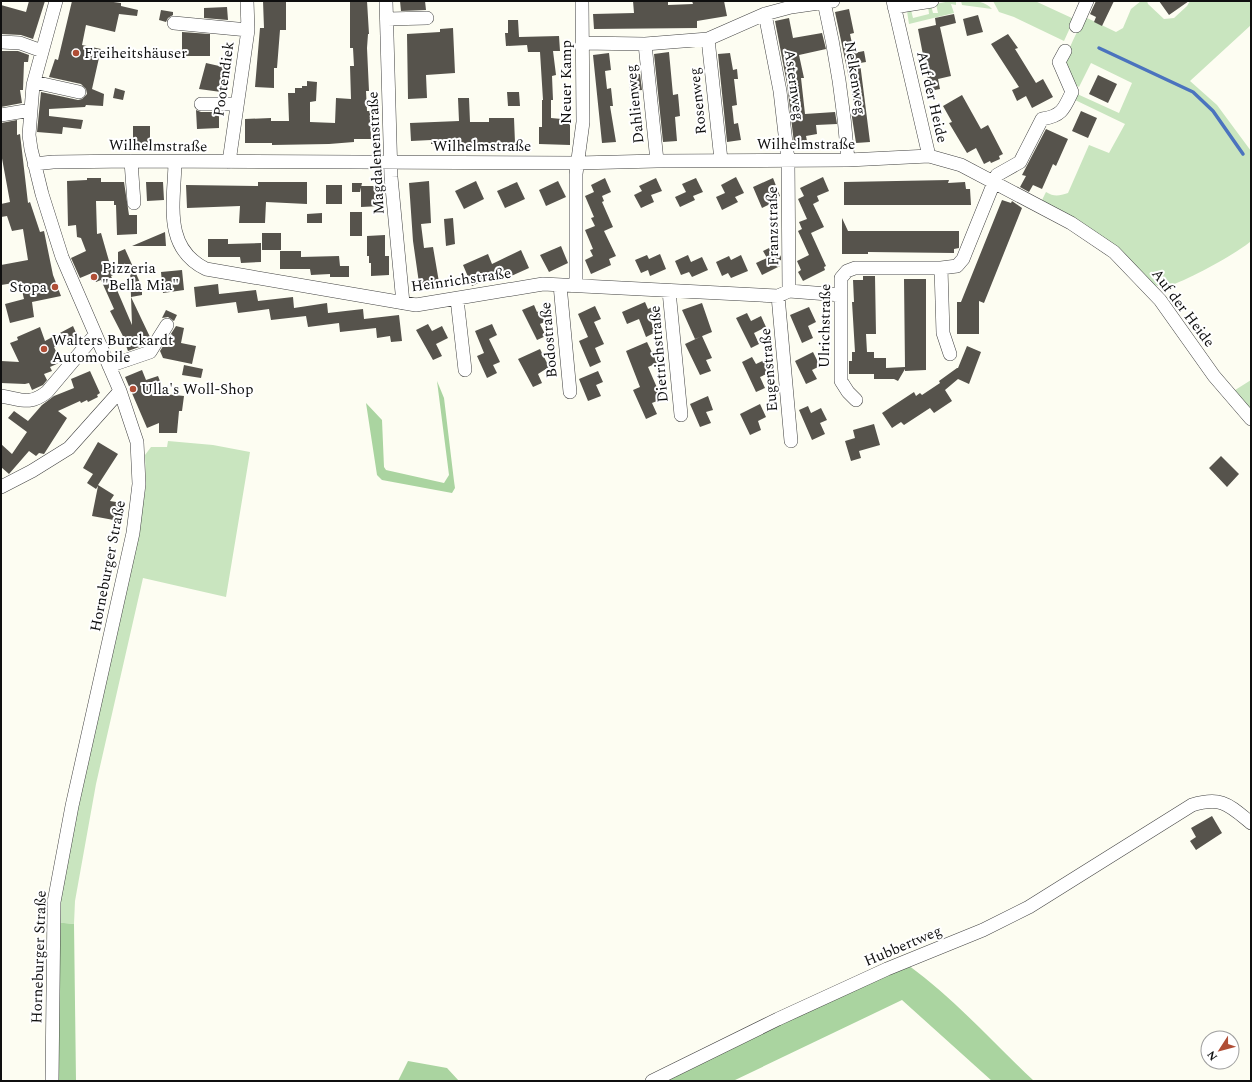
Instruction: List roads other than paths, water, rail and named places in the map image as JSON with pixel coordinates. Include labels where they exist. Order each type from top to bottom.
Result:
[{"type":"street","name":"Horneburger Straße","points":[[52,1081],[54,902],[72,806],[133,533],[139,484],[136,442],[120,391],[62,257],[34,164],[30,135],[34,82],[56,1]]},
{"type":"street","name":"Pootendiek","points":[[228,162],[248,30],[247,1]]},
{"type":"street","name":"Magdalenenstraße","points":[[386,1],[391,162],[403,303]]},
{"type":"street","name":"Neuer Kamp","points":[[576,286],[576,174],[583,122],[582,1]]},
{"type":"street","points":[[582,43],[645,44],[708,40],[765,14],[791,7],[828,1]]},
{"type":"street","name":"Nelkenweg","points":[[828,1],[844,102],[848,160]]},
{"type":"street","points":[[894,4],[932,1]]},
{"type":"street","points":[[1076,26],[1087,1]]},
{"type":"street","name":"Auf der Heide","points":[[894,4],[930,156],[961,165],[1071,223],[1114,252],[1160,300],[1214,376],[1251,419]]},
{"type":"street","name":"Asternweg","points":[[765,14],[780,91],[788,160]]},
{"type":"street","points":[[387,19],[427,18]]},
{"type":"street","points":[[174,23],[248,30]]},
{"type":"street","name":"Rosenweg","points":[[708,40],[721,160]]},
{"type":"street","points":[[1,42],[20,43],[42,51]]},
{"type":"street","name":"Dahlienweg","points":[[645,44],[657,161]]},
{"type":"street","points":[[993,183],[997,175],[1020,162],[1042,119],[1055,117],[1065,106],[1072,92],[1059,62],[1065,52]]},
{"type":"street","points":[[34,82],[79,92]]},
{"type":"street","points":[[201,104],[237,104]]},
{"type":"street","points":[[1,115],[31,110]]},
{"type":"street","name":"Wilhelmstraße","points":[[34,164],[53,162],[132,161],[175,163],[578,163],[721,160],[848,160],[930,156]]},
{"type":"street","name":"Franzstraße","points":[[784,293],[788,160]]},
{"type":"street","points":[[132,161],[134,203]]},
{"type":"street","name":"Heinrichstraße","points":[[175,163],[174,229],[178,243],[186,256],[196,264],[206,269],[416,305],[544,284],[669,290],[841,295]]},
{"type":"street","name":"Ulrichstraße","points":[[856,400],[848,392],[841,381],[841,278],[847,271],[855,268],[940,268],[957,266],[963,259],[993,183]]},
{"type":"street","points":[[940,268],[942,333],[950,354]]},
{"type":"street","name":"Bodostraße","points":[[560,285],[570,392]]},
{"type":"street","name":"Dietrichstraße","points":[[669,290],[681,415]]},
{"type":"street","name":"Eugenstraße","points":[[784,293],[791,441]]},
{"type":"street","points":[[457,299],[465,370]]},
{"type":"street","points":[[109,366],[150,352],[167,325]]},
{"type":"street","points":[[1,396],[24,401],[38,398],[47,392],[95,335]]},
{"type":"street","points":[[1,487],[32,471],[69,448],[120,391]]},
{"type":"street","name":"Hubbertweg","points":[[652,1081],[785,1016],[887,969],[983,930],[1022,910],[1192,805],[1214,800],[1228,804],[1251,824]]},
{"type":"waterway","points":[[1099,48],[1193,92],[1213,111],[1243,154]]},
{"type":"place","name":"Freiheitshäuser","points":[[76,53]]},
{"type":"place","name":"Pizzeria \"Bella Mia\"","points":[[94,277]]},
{"type":"place","name":"Stopa","points":[[55,287]]},
{"type":"place","name":"Walters Burckardt Automobile","points":[[44,349]]},
{"type":"place","name":"Ulla's Woll-Shop","points":[[133,389]]}]
